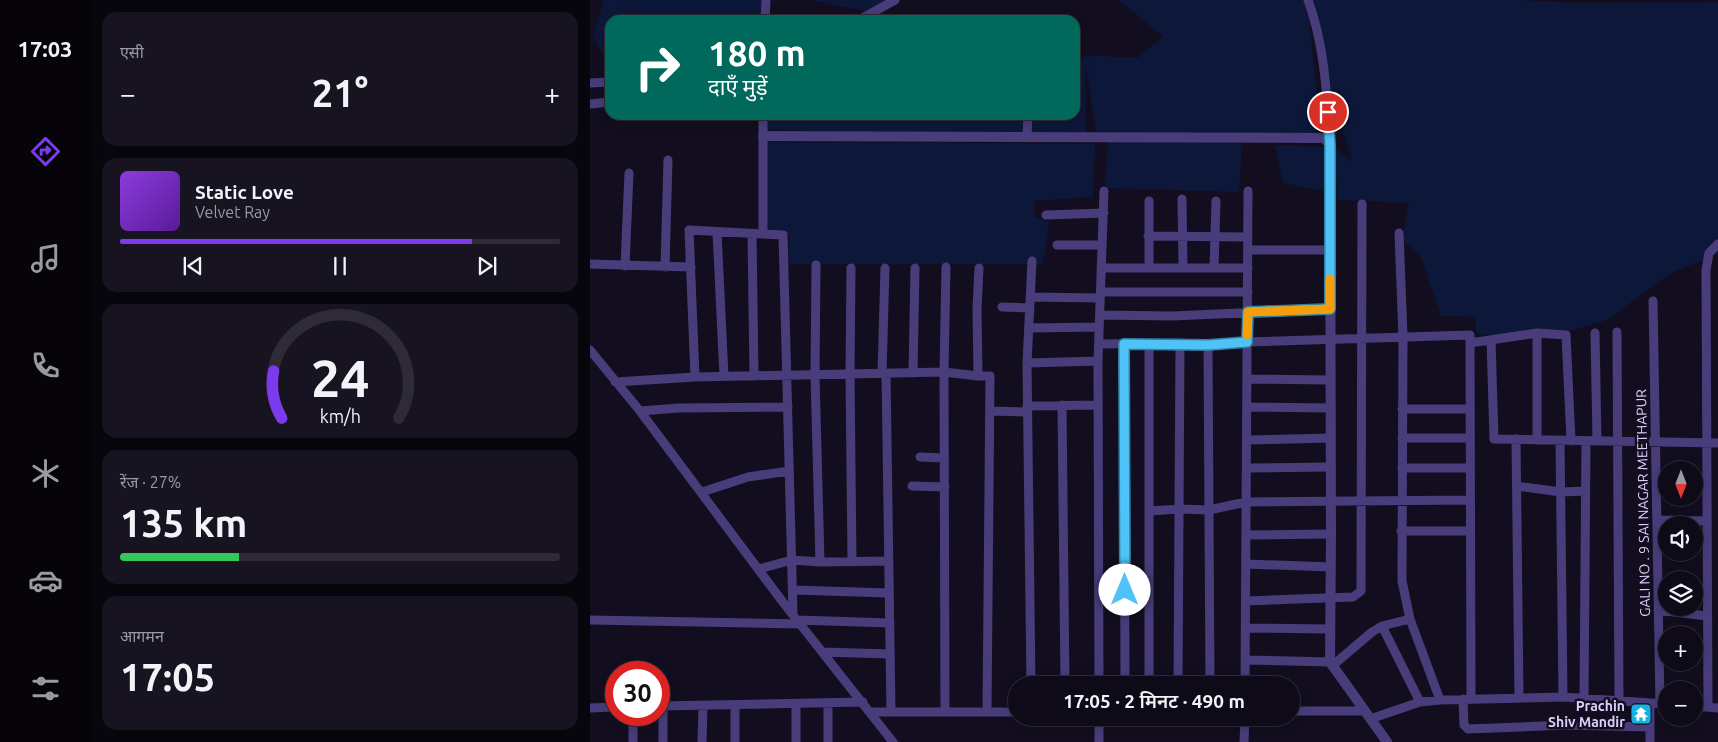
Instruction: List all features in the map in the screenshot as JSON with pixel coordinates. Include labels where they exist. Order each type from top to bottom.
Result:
[{"type":"street","points":[[765,15],[766,0]]},
{"type":"street","points":[[875,15],[895,0]]},
{"type":"street","points":[[1308,0],[1322,53],[1330,145],[1331,664],[1387,742]]},
{"type":"street","points":[[590,83],[605,82]]},
{"type":"street","points":[[590,104],[605,102]]},
{"type":"street","points":[[763,120],[763,234]]},
{"type":"street","points":[[1027,136],[1028,120]]},
{"type":"street","points":[[763,136],[1324,138],[1330,145]]},
{"type":"street","points":[[665,267],[668,160]]},
{"type":"street","points":[[625,266],[629,173]]},
{"type":"street","points":[[1099,676],[1098,344],[1104,191]]},
{"type":"street","points":[[1245,676],[1248,191]]},
{"type":"street","points":[[1182,199],[1183,268]]},
{"type":"street","points":[[1149,201],[1149,268]]},
{"type":"street","points":[[1214,268],[1216,201]]},
{"type":"street","points":[[1246,601],[1354,597],[1361,591],[1362,204]]},
{"type":"street","points":[[1046,215],[1104,213]]},
{"type":"street","points":[[695,377],[689,230],[783,235],[792,590],[797,620]]},
{"type":"street","points":[[717,232],[724,376]]},
{"type":"street","points":[[1399,233],[1403,337],[1402,581],[1410,618],[1440,700]]},
{"type":"street","points":[[752,234],[754,376]]},
{"type":"street","points":[[1148,236],[1248,237]]},
{"type":"street","points":[[1708,707],[1706,270],[1709,253],[1718,244]]},
{"type":"street","points":[[1057,245],[1102,245]]},
{"type":"street","points":[[1248,250],[1330,250]]},
{"type":"street","points":[[1030,676],[1027,363],[1032,262]]},
{"type":"street","points":[[590,264],[691,267]]},
{"type":"street","points":[[816,265],[815,375],[820,562]]},
{"type":"street","points":[[945,712],[944,372],[946,267]]},
{"type":"street","points":[[851,268],[852,562]]},
{"type":"street","points":[[885,268],[884,373],[891,712]]},
{"type":"street","points":[[913,373],[915,268]]},
{"type":"street","points":[[978,376],[977,309],[979,268]]},
{"type":"street","points":[[1102,268],[1248,268]]},
{"type":"street","points":[[1030,297],[1248,292]]},
{"type":"street","name":"GALI NO . 9 SAI NAGAR MEETHAPUR","points":[[1653,301],[1658,610]]},
{"type":"street","points":[[1002,307],[1030,308]]},
{"type":"street","points":[[1100,315],[1173,316],[1330,309]]},
{"type":"street","points":[[1029,328],[1099,327]]},
{"type":"street","points":[[1595,332],[1597,441]]},
{"type":"street","points":[[1617,332],[1619,700]]},
{"type":"street","points":[[1470,342],[1537,333],[1566,335],[1571,441]]},
{"type":"street","points":[[1537,333],[1537,440]]},
{"type":"street","points":[[1098,344],[1208,345],[1247,342],[1470,335],[1470,531],[1467,699],[1464,725],[1468,729],[1566,725],[1650,727]]},
{"type":"street","points":[[1491,340],[1494,439],[1718,443]]},
{"type":"street","points":[[1149,343],[1149,676]]},
{"type":"street","points":[[1124,344],[1126,676]]},
{"type":"street","points":[[1178,676],[1180,344]]},
{"type":"street","points":[[1208,345],[1210,676]]},
{"type":"street","points":[[591,355],[640,411],[797,620],[893,742]]},
{"type":"street","points":[[1027,363],[1098,361]]},
{"type":"street","points":[[615,382],[724,376],[944,372],[990,376],[987,712]]},
{"type":"street","points":[[1247,379],[1330,380]]},
{"type":"street","points":[[990,411],[1062,405],[1098,405]]},
{"type":"street","points":[[1062,405],[1065,676]]},
{"type":"street","points":[[1247,407],[1330,408]]},
{"type":"street","points":[[640,411],[679,408],[788,408]]},
{"type":"street","points":[[1402,409],[1470,409]]},
{"type":"street","points":[[1247,440],[1331,438]]},
{"type":"street","points":[[1402,438],[1470,438]]},
{"type":"street","points":[[1516,439],[1519,697]]},
{"type":"street","points":[[1560,440],[1563,697]]},
{"type":"street","points":[[1584,699],[1586,441]]},
{"type":"street","points":[[920,457],[944,458]]},
{"type":"street","points":[[1247,468],[1331,467]]},
{"type":"street","points":[[1402,468],[1470,468]]},
{"type":"street","points":[[702,492],[748,478],[789,471]]},
{"type":"street","points":[[912,486],[945,487]]},
{"type":"street","points":[[1517,486],[1561,492],[1586,491]]},
{"type":"street","points":[[1149,511],[1209,510],[1246,502],[1470,500]]},
{"type":"street","points":[[1657,520],[1707,521]]},
{"type":"street","points":[[1402,531],[1470,531]]},
{"type":"street","points":[[1246,535],[1331,534]]},
{"type":"street","points":[[759,569],[792,560],[820,562],[889,561]]},
{"type":"street","points":[[1246,564],[1331,567]]},
{"type":"street","points":[[792,590],[889,593]]},
{"type":"street","name":"GALI NO . 9 SAI NAGAR MEETHAPUR","points":[[1658,616],[1659,681]]},
{"type":"street","points":[[1703,616],[1707,616]]},
{"type":"street","points":[[1246,660],[1331,664],[1382,626],[1410,618]]},
{"type":"street","points":[[590,620],[797,620],[890,623]]},
{"type":"street","points":[[1382,626],[1420,702]]},
{"type":"street","points":[[1246,628],[1330,629]]},
{"type":"street","points":[[824,652],[890,654]]},
{"type":"street","points":[[1300,711],[1368,715],[1420,702],[1519,697],[1563,697],[1658,704]]},
{"type":"street","points":[[670,706],[862,702]]},
{"type":"street","points":[[828,703],[828,742]]},
{"type":"street","points":[[796,704],[796,742]]},
{"type":"street","points":[[735,705],[735,742]]},
{"type":"street","points":[[702,742],[703,706]]},
{"type":"street","points":[[590,708],[605,707]]},
{"type":"street","name":"GALI NO . 9 SAI NAGAR MEETHAPUR","points":[[1650,742],[1650,727],[1658,707]]},
{"type":"street","points":[[1703,707],[1718,708]]},
{"type":"street","points":[[870,712],[1008,712]]},
{"type":"street","points":[[633,726],[633,742]]},
{"type":"street","points":[[662,726],[663,742]]},
{"type":"street","points":[[1099,726],[1099,742]]},
{"type":"street","points":[[1244,742],[1245,726]]},
{"type":"water","points":[[604,0],[763,0],[763,15],[605,15],[605,56],[603,56],[593,36]]},
{"type":"water","points":[[812,0],[892,0],[869,12]]},
{"type":"water","points":[[1119,0],[1307,0],[1322,143],[1096,131],[1085,63],[1086,132],[842,132],[764,129],[765,120],[1080,120],[1080,58],[1084,58],[1084,55],[1137,58],[1163,37]]},
{"type":"water","points":[[1314,0],[1518,0],[1579,3],[1718,2],[1718,254],[1671,273],[1607,320],[1563,333],[1503,337],[1476,334],[1476,317],[1441,316],[1420,254],[1402,241],[1409,203],[1337,200],[1335,148],[1352,161],[1345,136],[1333,116],[1329,74],[1313,8]]},
{"type":"water","points":[[1108,138],[1242,143],[1239,192],[1105,188]]},
{"type":"water","points":[[762,142],[1095,144],[1093,197],[1035,201],[1034,217],[1049,222],[1043,264],[788,264],[789,236],[761,232]]},
{"type":"water","points":[[1275,145],[1326,147],[1329,192],[1283,183]]},
{"type":"slow traffic","points":[[1247,335],[1248,312],[1330,309],[1330,279]]},
{"type":"place","name":"Prachin Shiv Mandir","points":[[1641,714]]},
{"type":"route","points":[[1125,590],[1124,344],[1208,345],[1247,342],[1248,312],[1330,309],[1330,145],[1328,112]]}]
